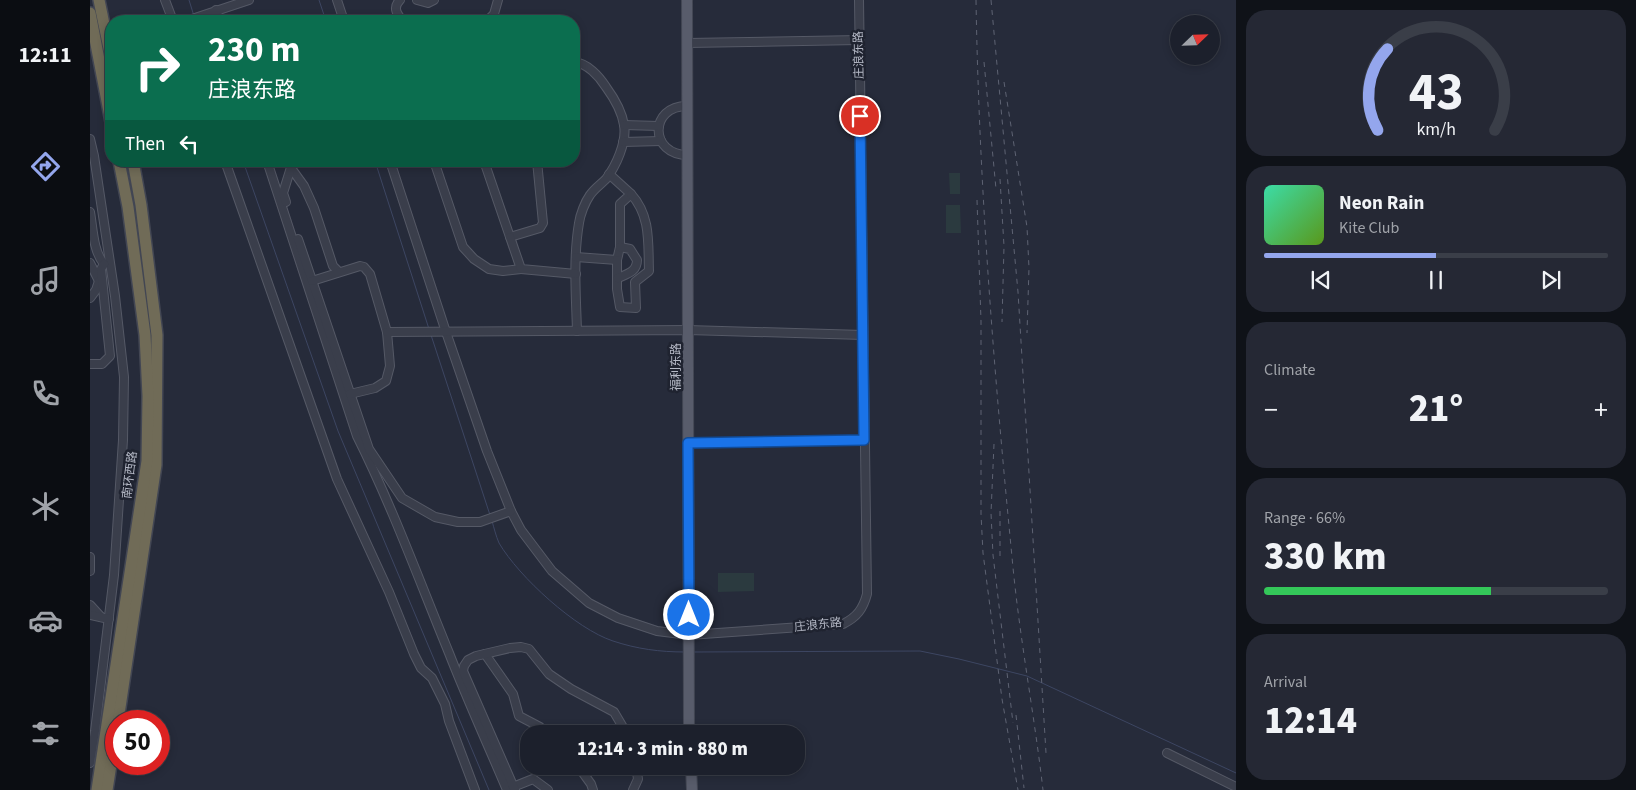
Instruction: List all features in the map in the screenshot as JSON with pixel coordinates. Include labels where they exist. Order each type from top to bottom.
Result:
[{"type":"highway","points":[[99,0],[105,29]]},
{"type":"highway","points":[[90,13],[105,91]]},
{"type":"highway","name":"南环西路","points":[[96,790],[146,462],[148,396],[145,335],[128,207],[120,167]]},
{"type":"highway","name":"南环西路","points":[[120,710],[156,466],[157,335],[142,205],[134,167]]},
{"type":"highway","points":[[107,790],[109,775]]},
{"type":"main road","name":"福利东路","points":[[687,0],[689,725]]},
{"type":"main road","points":[[691,775],[692,790]]},
{"type":"street","points":[[165,0],[171,15]]},
{"type":"street","points":[[203,15],[248,0]]},
{"type":"street","points":[[338,0],[342,15]]},
{"type":"street","points":[[398,15],[395,10],[396,4],[400,0]]},
{"type":"street","points":[[417,0],[428,3],[434,0]]},
{"type":"street","points":[[493,15],[498,0]]},
{"type":"street","name":"庄浪东路","points":[[392,167],[443,332],[487,451],[511,511],[521,530],[552,571],[589,603],[618,618],[657,631],[689,637],[843,624],[854,618],[864,606],[867,594],[859,0]]},
{"type":"street","points":[[214,11],[216,15]]},
{"type":"street","points":[[687,43],[859,40]]},
{"type":"street","points":[[577,331],[576,257],[579,222],[590,194],[608,174],[623,142],[624,125],[612,94],[602,80],[592,70],[580,64]]},
{"type":"street","points":[[687,106],[679,106],[664,114],[658,130],[661,141],[671,152],[679,155],[688,155]]},
{"type":"street","points":[[624,125],[659,126]]},
{"type":"street","points":[[90,139],[94,156],[107,264],[124,377],[123,440],[114,575],[105,618],[90,763]]},
{"type":"street","points":[[623,142],[661,141]]},
{"type":"street","points":[[227,167],[337,479],[385,584],[414,654],[422,668],[432,678],[445,704],[449,721],[475,790]]},
{"type":"street","points":[[269,167],[357,436],[406,544],[449,654],[512,789]]},
{"type":"street","points":[[291,167],[283,193],[369,449],[402,498],[435,517],[458,522],[480,522],[511,511]]},
{"type":"street","points":[[294,167],[314,208],[333,266],[339,272]]},
{"type":"street","points":[[436,167],[463,247],[474,259],[489,269],[503,272],[521,269],[576,274]]},
{"type":"street","points":[[486,167],[521,269]]},
{"type":"street","points":[[510,237],[540,228],[543,223],[538,167]]},
{"type":"street","points":[[608,174],[631,194],[640,203],[646,219],[649,271],[635,282],[636,308],[620,307],[617,289],[617,260],[620,247],[620,204],[631,194]]},
{"type":"street","points":[[90,212],[97,251],[100,258],[107,264]]},
{"type":"street","points":[[618,278],[629,274],[636,268],[637,260],[630,249],[620,247]]},
{"type":"street","points":[[576,257],[617,260]]},
{"type":"street","points":[[637,260],[648,261]]},
{"type":"street","points":[[90,263],[101,281]]},
{"type":"street","points":[[90,364],[102,364],[110,356],[101,281],[101,269],[107,264]]},
{"type":"street","points":[[312,281],[360,266],[368,269],[387,332],[390,366],[386,381],[375,388],[350,394]]},
{"type":"street","points":[[90,298],[101,281]]},
{"type":"street","points":[[387,332],[688,330],[863,335]]},
{"type":"street","points":[[688,443],[864,440]]},
{"type":"street","points":[[90,557],[90,571]]},
{"type":"street","points":[[90,605],[105,618]]},
{"type":"street","points":[[90,615],[105,618]]},
{"type":"street","points":[[512,789],[463,671],[468,660],[476,656],[510,648],[521,647],[529,649],[548,674],[571,689],[614,712],[622,725]]},
{"type":"street","points":[[485,654],[513,694],[519,716],[536,725]]},
{"type":"street","points":[[1167,753],[1236,787]]},
{"type":"street","points":[[584,775],[593,790]]},
{"type":"street","points":[[633,790],[638,780],[637,775]]},
{"type":"street","points":[[512,789],[532,779],[548,790]]},
{"type":"shaded area","points":[[949,173],[960,173],[960,194],[950,194]]},
{"type":"shaded area","points":[[946,205],[960,205],[961,233],[946,233]]},
{"type":"shaded area","points":[[718,573],[754,573],[754,591],[718,592]]},
{"type":"waterway","points":[[189,0],[194,15]]},
{"type":"waterway","points":[[319,0],[324,15]]},
{"type":"waterway","points":[[245,167],[338,431],[489,790]]},
{"type":"waterway","points":[[377,167],[429,329]]},
{"type":"waterway","points":[[431,335],[490,515]]},
{"type":"waterway","points":[[492,521],[499,543],[520,571],[566,614],[582,625],[598,635],[631,646],[658,651],[685,652]]},
{"type":"waterway","points":[[694,652],[920,651],[959,659],[1027,676],[1236,773]]},
{"type":"railway","points":[[976,0],[980,139],[988,279],[999,418],[1015,586],[1043,790]]},
{"type":"railway","points":[[991,0],[1018,292],[1046,753]]},
{"type":"railway","points":[[984,62],[996,189]]},
{"type":"railway","points":[[1004,82],[1027,227],[1029,268],[1027,333]]},
{"type":"railway","points":[[1000,179],[1004,246],[1002,322]]},
{"type":"railway","points":[[977,200],[981,321],[981,514],[983,553],[1002,699],[1018,790]]},
{"type":"railway","points":[[994,444],[991,513],[993,555],[1013,723]]},
{"type":"railway","points":[[1000,509],[1000,556]]},
{"type":"railway","points":[[1016,715],[1024,788]]},
{"type":"route","points":[[689,615],[688,443],[864,440],[860,116]]}]
